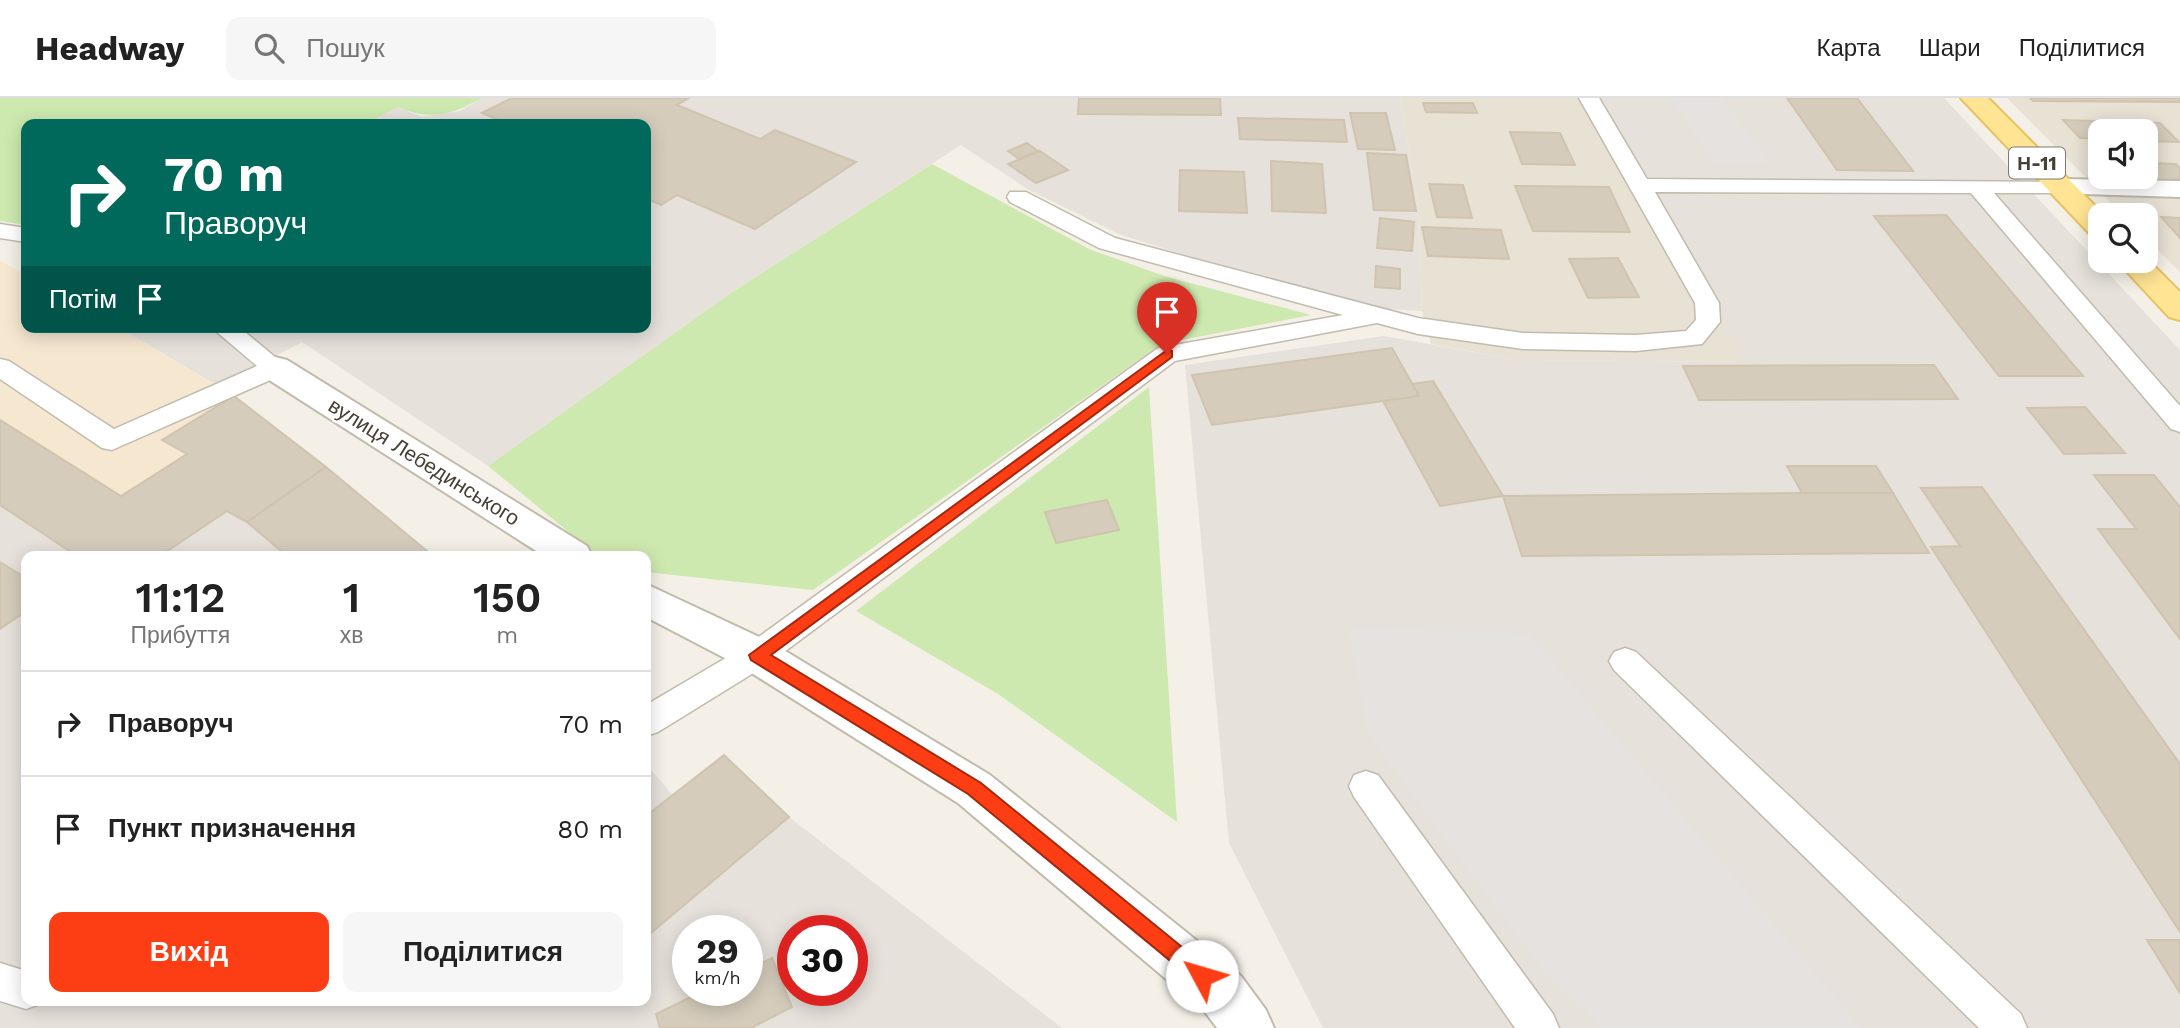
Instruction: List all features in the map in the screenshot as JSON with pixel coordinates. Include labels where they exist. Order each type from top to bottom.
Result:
[{"type":"main road","name":"Н-11","points":[[1974,98],[2088,215]]},
{"type":"main road","points":[[2144,273],[2180,310]]},
{"type":"street","points":[[2061,187],[2180,189]]},
{"type":"street","name":"вулиця Лебединського","points":[[275,368],[565,551]]},
{"type":"street","points":[[651,602],[757,655],[974,789],[1223,994],[1248,1028]]},
{"type":"lane","points":[[1018,197],[1107,243],[1273,290],[1418,326],[1522,341],[1636,343],[1693,338],[1709,323],[1707,303],[1589,98]]},
{"type":"lane","points":[[1640,186],[1979,189],[2061,187]]},
{"type":"lane","points":[[1979,189],[2180,423]]},
{"type":"lane","points":[[0,231],[21,233]]},
{"type":"lane","points":[[651,719],[757,655],[1167,354],[1379,316]]},
{"type":"lane","points":[[0,367],[112,441],[275,368],[231,333]]},
{"type":"lane","points":[[1625,661],[2007,1028]]},
{"type":"lane","points":[[1366,786],[1539,1028]]},
{"type":"lane","points":[[0,982],[21,988]]},
{"type":"shaded area","points":[[482,98],[1400,98],[1419,212],[1422,311],[1384,309],[1292,288],[1121,235],[1029,190],[961,145],[731,293],[488,466],[302,342],[218,386],[128,333],[651,333],[651,119],[375,119],[398,107],[422,117],[460,111]]},
{"type":"shaded area","points":[[1400,98],[1594,98],[1746,362],[1518,360],[1431,344],[1422,311],[1419,212]]},
{"type":"shaded area","points":[[1594,98],[1944,98],[2088,252],[2088,273],[2108,273],[2180,350],[2180,1028],[1323,1028],[1229,843],[1185,365],[1384,336],[1518,360],[1745,362]]},
{"type":"shaded area","points":[[1670,98],[1723,98],[1771,164],[1715,164]]},
{"type":"shaded area","points":[[2007,98],[2180,98],[2180,272],[2158,250],[2158,203],[2111,203],[2097,189],[2158,189],[2158,119],[2088,119],[2088,180]]},
{"type":"shaded area","points":[[0,261],[21,272],[21,333],[128,333],[234,396],[326,467],[247,522],[227,511],[167,551],[69,551],[0,505]]},
{"type":"shaded area","points":[[326,467],[427,551],[167,551],[227,511],[247,522]]},
{"type":"shaded area","points":[[0,505],[69,551],[21,551],[21,1006],[651,1006],[651,770],[673,795],[724,755],[789,817],[1062,1028],[0,1028]]},
{"type":"shaded area","points":[[1348,627],[1530,634],[1861,1028],[1602,1028],[1544,972],[1368,735]]},
{"type":"green space","points":[[0,98],[482,98],[460,109],[441,114],[421,114],[398,107],[375,119],[21,119],[21,224],[0,221]]},
{"type":"green space","points":[[932,164],[1089,249],[1164,276],[1311,315],[1161,344],[813,590],[651,573],[651,551],[592,551],[488,466],[731,293]]},
{"type":"green space","points":[[1149,387],[1177,822],[998,694],[856,611]]},
{"type":"building","points":[[512,98],[689,98],[677,105],[760,139],[775,130],[856,162],[755,229],[677,195],[661,205],[651,200],[651,119],[496,119],[482,113]]},
{"type":"building","points":[[1079,98],[1220,98],[1221,115],[1078,114]]},
{"type":"building","points":[[1787,98],[1857,98],[1913,171],[1837,170]]},
{"type":"building","points":[[2030,98],[2180,98],[2180,102],[2033,101]]},
{"type":"building","points":[[1423,103],[1473,103],[1477,113],[1426,112]]},
{"type":"building","points":[[1350,113],[1386,113],[1395,150],[1358,149]]},
{"type":"building","points":[[1238,118],[1344,120],[1347,142],[1240,139]]},
{"type":"building","points":[[2063,120],[2088,121],[2088,138],[2080,138]]},
{"type":"building","points":[[2158,123],[2160,123],[2179,142],[2158,141]]},
{"type":"building","points":[[1510,132],[1560,133],[1575,165],[1522,164]]},
{"type":"building","points":[[1027,143],[1038,151],[1019,159],[1008,151]]},
{"type":"building","points":[[1040,151],[1068,170],[1036,183],[1008,164]]},
{"type":"building","points":[[1367,153],[1406,155],[1416,211],[1374,210]]},
{"type":"building","points":[[1271,161],[1322,164],[1326,213],[1272,211]]},
{"type":"building","points":[[2158,163],[2176,164],[2180,168],[2180,183],[2158,183]]},
{"type":"building","points":[[1180,170],[1244,172],[1247,213],[1179,211]]},
{"type":"building","points":[[1429,184],[1463,185],[1472,218],[1437,217]]},
{"type":"building","points":[[1515,186],[1609,187],[1630,232],[1533,231]]},
{"type":"building","points":[[1946,215],[2083,376],[1999,376],[1874,216]]},
{"type":"building","points":[[2161,217],[2180,218],[2180,238]]},
{"type":"building","points":[[1380,218],[1414,222],[1412,251],[1377,248]]},
{"type":"building","points":[[1422,227],[1501,230],[1509,259],[1428,256]]},
{"type":"building","points":[[1618,258],[1639,297],[1588,298],[1569,259]]},
{"type":"building","points":[[1376,266],[1400,269],[1400,289],[1375,287]]},
{"type":"building","points":[[1392,348],[1419,396],[1212,425],[1192,375]]},
{"type":"building","points":[[1934,365],[1958,399],[1699,400],[1683,366]]},
{"type":"building","points":[[1433,381],[1503,496],[1440,506],[1383,401],[1419,396],[1412,384]]},
{"type":"building","points":[[234,396],[326,467],[247,522],[227,511],[167,551],[69,551],[0,505],[0,420],[121,496],[187,454],[162,440]]},
{"type":"building","points":[[2085,407],[2125,453],[2064,454],[2027,408]]},
{"type":"building","points":[[1787,466],[1876,466],[1893,493],[1802,493]]},
{"type":"building","points":[[326,467],[427,551],[281,551],[247,522]]},
{"type":"building","points":[[2094,475],[2154,475],[2180,507],[2180,639],[2098,529],[2136,529]]},
{"type":"building","points":[[1982,487],[2180,764],[2180,932],[1931,547],[1960,546],[1921,488]]},
{"type":"building","points":[[1893,493],[1929,553],[1522,556],[1503,496]]},
{"type":"building","points":[[1107,500],[1119,530],[1056,543],[1045,512]]},
{"type":"building","points":[[0,562],[21,575],[21,614],[0,629]]},
{"type":"building","points":[[724,755],[789,817],[651,933],[651,812]]},
{"type":"building","points":[[2147,940],[2180,940],[2180,993]]},
{"type":"building","points":[[772,958],[777,970],[777,1006],[792,1007],[751,1028],[660,1028],[656,1014],[672,1006],[763,1006],[763,962]]},
{"type":"route","points":[[1167,354],[757,655],[974,789],[1202,976]]}]
